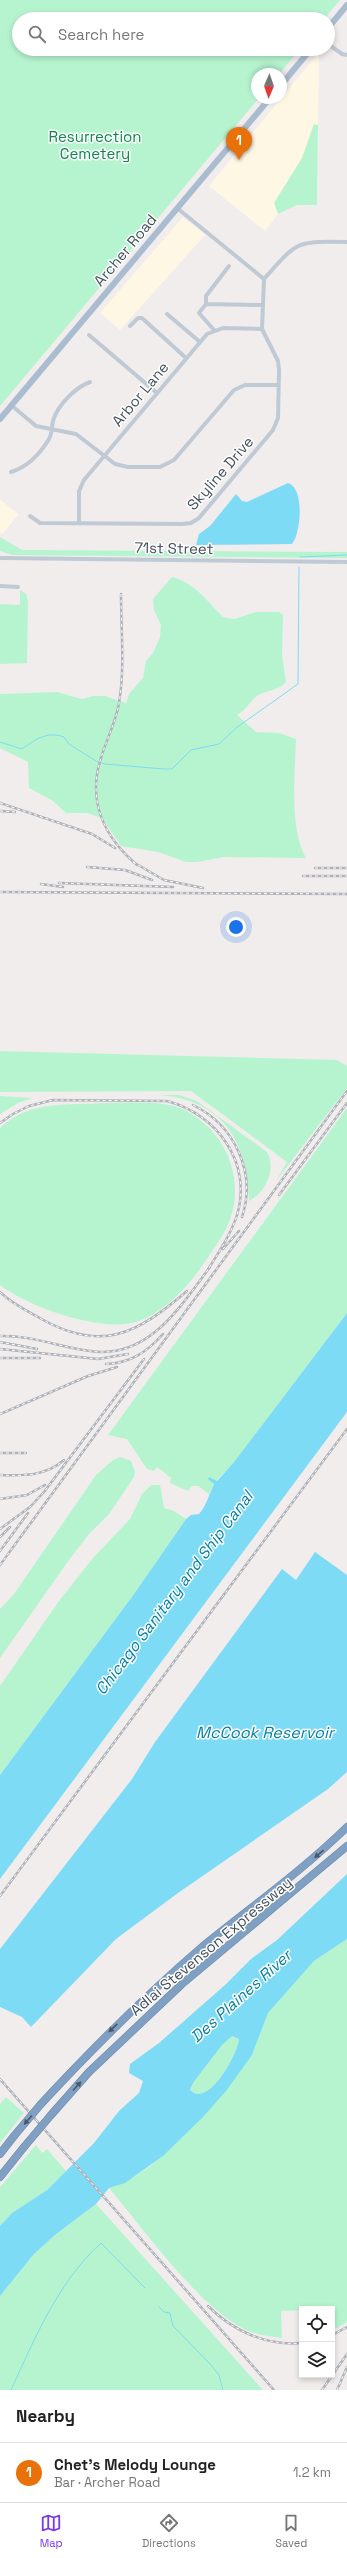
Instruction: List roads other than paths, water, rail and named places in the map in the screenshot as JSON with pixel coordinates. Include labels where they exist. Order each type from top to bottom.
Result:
[{"type":"highway","name":"Adlai Stevenson Expressway","points":[[0,2154],[41,2104],[82,2059],[158,1985],[321,1852],[347,1826]]},
{"type":"highway","name":"Adlai Stevenson Expressway","points":[[0,2177],[89,2072],[182,1984],[347,1846]]},
{"type":"main road","points":[[335,20],[346,8]]},
{"type":"main road","points":[[287,78],[305,56]]},
{"type":"main road","name":"Archer Road","points":[[0,419],[265,104]]},
{"type":"street","points":[[335,49],[342,54],[347,55]]},
{"type":"street","points":[[177,208],[264,279]]},
{"type":"street","points":[[229,266],[206,296],[206,304],[199,313],[214,330],[262,329],[264,279],[296,246],[311,241],[347,242]]},
{"type":"street","points":[[206,304],[262,305]]},
{"type":"street","points":[[167,314],[200,342]]},
{"type":"street","points":[[130,326],[138,318],[142,318],[186,358]]},
{"type":"street","name":"Skyline Drive","points":[[30,516],[40,523],[182,524],[197,520],[273,430],[278,418],[278,362],[262,329]]},
{"type":"street","name":"Arbor Lane","points":[[79,523],[80,486],[186,358],[200,342],[214,330]]},
{"type":"street","points":[[90,335],[157,393]]},
{"type":"street","points":[[11,472],[25,468],[50,438],[53,418],[58,410],[79,386],[90,382]]},
{"type":"street","points":[[11,405],[36,426],[52,431],[76,434],[115,464],[125,467],[166,465],[174,460],[234,390],[245,385],[278,385]]},
{"type":"street","name":"71st Street","points":[[0,558],[347,562]]},
{"type":"street","points":[[0,586],[18,587]]},
{"type":"water","points":[[288,483],[297,493],[300,511],[298,531],[292,544],[196,545],[199,534],[210,526],[236,494],[242,501],[247,502]]},
{"type":"water","name":"Chicago Sanitary and Ship Canal","points":[[347,1313],[347,1412],[0,1879],[0,1775],[134,1594],[186,1519],[191,1515],[199,1514],[214,1484],[208,1479],[209,1477],[217,1481],[234,1462]]},
{"type":"water","name":"McCook Reservoir","points":[[315,1552],[347,1575],[347,1772],[328,1789],[178,1893],[116,1939],[31,2027],[22,2017],[0,2007],[0,1949],[132,1779],[155,1742],[282,1569],[296,1580]]},
{"type":"water","name":"Des Plaines River","points":[[347,1874],[347,1939],[314,1961],[268,2013],[252,2055],[226,2091],[203,2117],[163,2156],[125,2183],[109,2188],[96,2204],[55,2235],[34,2254],[0,2296],[0,2226],[12,2213],[47,2190],[94,2143],[119,2111],[139,2093],[143,2081],[129,2073],[130,2064],[159,2043],[225,1985],[251,1959],[277,1940]],"holes":[[[232,2036],[239,2039],[238,2046],[229,2064],[216,2083],[201,2094],[194,2093],[190,2090],[193,2083],[222,2045]]]},
{"type":"waterway","points":[[300,557],[347,555]]},
{"type":"waterway","points":[[0,742],[22,749],[42,737],[58,735],[64,737],[69,744],[96,761],[105,764],[164,769],[172,769],[191,750],[219,744],[236,728],[298,684],[299,567]]},
{"type":"waterway","points":[[11,2390],[39,2331],[60,2293],[72,2275],[101,2243],[145,2288]]},
{"type":"waterway","points":[[159,2307],[164,2312],[170,2313],[173,2326],[219,2375],[223,2390]]},
{"type":"railway","points":[[121,594],[121,690],[116,717],[101,758],[97,774],[96,789],[101,817],[107,830],[115,843],[137,865]]},
{"type":"railway","points":[[0,803],[92,834],[115,848]]},
{"type":"railway","points":[[0,811],[15,812]]},
{"type":"railway","points":[[133,862],[164,880],[203,888]]},
{"type":"railway","points":[[87,867],[125,870],[152,880]]},
{"type":"railway","points":[[315,868],[347,868]]},
{"type":"railway","points":[[303,876],[347,876]]},
{"type":"railway","points":[[59,883],[173,887]]},
{"type":"railway","points":[[41,884],[63,887]]},
{"type":"railway","points":[[0,892],[347,894]]},
{"type":"railway","points":[[0,1565],[347,1091]]},
{"type":"railway","points":[[0,1123],[29,1106],[53,1100],[167,1101],[185,1107],[201,1117],[215,1129],[226,1143],[235,1159],[240,1177],[241,1195],[237,1215],[231,1229],[220,1251],[207,1271]]},
{"type":"railway","points":[[279,1195],[347,1103]]},
{"type":"railway","points":[[193,1105],[220,1125],[230,1137],[238,1152],[244,1167],[246,1183],[246,1200],[242,1217]]},
{"type":"railway","points":[[223,1249],[239,1231]]},
{"type":"railway","points":[[0,1336],[23,1337],[90,1351],[111,1352],[129,1347],[146,1339],[174,1314],[210,1267]]},
{"type":"railway","points":[[0,1292],[18,1306],[60,1328],[81,1335],[100,1336],[117,1334],[134,1328],[169,1306],[187,1291]]},
{"type":"railway","points":[[106,1364],[131,1359],[145,1351],[163,1334]]},
{"type":"railway","points":[[0,1342],[37,1349]]},
{"type":"railway","points":[[0,1349],[98,1359],[128,1354]]},
{"type":"railway","points":[[0,1358],[40,1358]]},
{"type":"railway","points":[[0,1529],[30,1507],[44,1492],[144,1359]]},
{"type":"railway","points":[[0,1414],[88,1376],[117,1367]]},
{"type":"railway","points":[[0,1896],[347,1429]]},
{"type":"railway","points":[[0,1453],[26,1453]]},
{"type":"railway","points":[[0,1475],[34,1474],[50,1469],[64,1460]]},
{"type":"railway","points":[[0,1499],[27,1495],[45,1485]]},
{"type":"railway","points":[[0,1551],[28,1513]]},
{"type":"railway","points":[[0,1537],[10,1527]]},
{"type":"railway","points":[[0,2079],[274,2390]]},
{"type":"railway","points":[[208,2306],[228,2323],[251,2335],[276,2342],[299,2343]]},
{"type":"railway","points":[[335,2333],[347,2327]]},
{"type":"railway","points":[[322,2390],[347,2354]]},
{"type":"railway","points":[[337,2390],[347,2367]]},
{"type":"place","name":"Chet's Melody Lounge","points":[[239,160]]},
{"type":"park label","name":"Resurrection Cemetery","points":[[95,144]]}]
